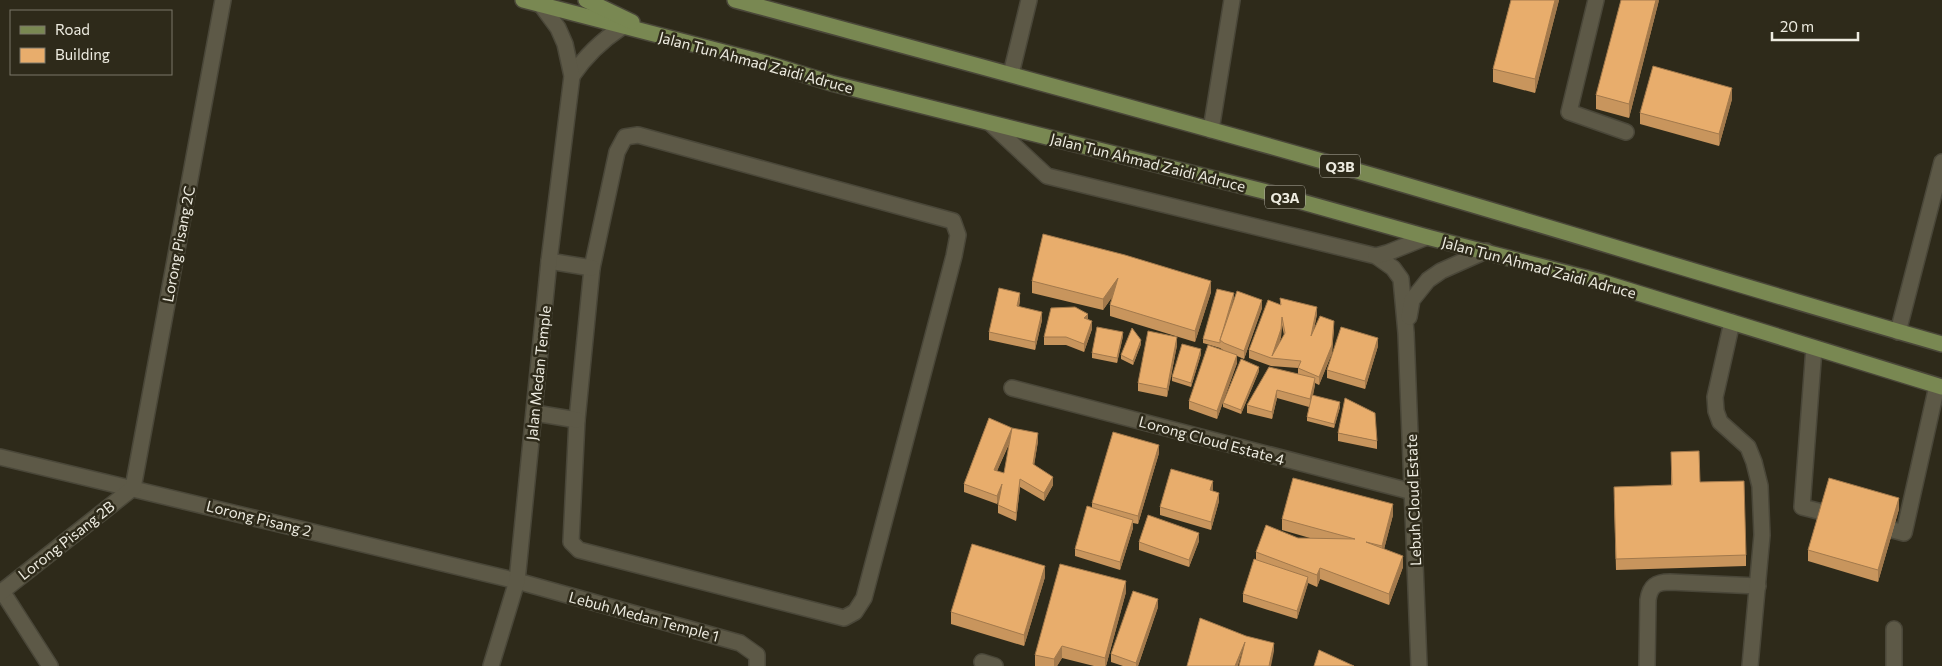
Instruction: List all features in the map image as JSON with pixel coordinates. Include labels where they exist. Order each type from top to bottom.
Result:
[{"type":"main road","name":"Jalan Tun Ahmad Zaidi Adruce","points":[[523,0],[991,124],[1263,191],[1427,237],[1602,282],[1940,387]]},
{"type":"main road","points":[[586,0],[622,18],[697,46]]},
{"type":"main road","name":"Q3B","points":[[735,0],[1011,74],[1352,170],[1759,292],[1942,344]]},
{"type":"street","name":"Lorong Pisang 2C","points":[[133,488],[223,0]]},
{"type":"street","points":[[1011,74],[1029,0]]},
{"type":"street","points":[[1211,130],[1232,0]]},
{"type":"street","points":[[1596,0],[1569,112],[1626,132]]},
{"type":"street","name":"Jalan Medan Temple","points":[[491,666],[517,581],[549,261],[572,76],[565,44],[558,28],[541,5]]},
{"type":"street","name":"Jalan Medan Temple","points":[[572,76],[595,47],[622,27]]},
{"type":"street","points":[[991,124],[1047,176],[1376,256],[1393,268],[1401,279],[1406,333]]},
{"type":"street","points":[[638,135],[953,221],[958,235],[952,263],[864,598],[856,612],[844,618],[579,550],[571,542],[577,420],[592,268],[617,152],[625,137],[638,135]]},
{"type":"street","points":[[1898,332],[1942,162]]},
{"type":"street","points":[[1376,256],[1427,237]]},
{"type":"street","points":[[1406,333],[1412,300],[1428,280],[1441,271],[1486,251]]},
{"type":"street","points":[[549,261],[592,268]]},
{"type":"street","points":[[1732,322],[1715,397],[1716,411],[1720,422],[1748,447],[1760,486],[1762,535],[1750,666]]},
{"type":"street","name":"Lebuh Cloud Estate","points":[[1406,333],[1419,666]]},
{"type":"street","points":[[1814,348],[1802,507],[1822,512]]},
{"type":"street","points":[[1892,530],[1904,533],[1940,387]]},
{"type":"street","name":"Lorong Cloud Estate 4","points":[[1012,388],[1413,492]]},
{"type":"street","points":[[535,413],[577,420]]},
{"type":"street","name":"Lorong Pisang 2","points":[[0,457],[517,581]]},
{"type":"street","name":"Lorong Pisang 2B","points":[[1,592],[133,488]]},
{"type":"street","name":"Lebuh Medan Temple 1","points":[[517,581],[740,643],[757,655],[757,666]]},
{"type":"street","points":[[1647,666],[1648,600],[1649,591],[1654,585],[1660,582],[1670,582],[1758,586]]},
{"type":"street","points":[[1,592],[50,666]]},
{"type":"street","points":[[1894,629],[1894,666]]},
{"type":"building","points":[[1511,0],[1555,0],[1535,79],[1493,69]]},
{"type":"building","points":[[1621,0],[1656,0],[1629,104],[1596,95]]},
{"type":"building","points":[[1653,66],[1732,88],[1719,134],[1640,113]]},
{"type":"building","points":[[1043,234],[1125,255],[1211,281],[1195,331],[1110,305],[1118,278],[1103,299],[1032,281]]},
{"type":"building","points":[[999,288],[1020,293],[1017,306],[1042,312],[1035,342],[989,332]]},
{"type":"building","points":[[1217,289],[1234,293],[1220,343],[1203,339]]},
{"type":"building","points":[[1237,291],[1262,300],[1244,351],[1220,340]]},
{"type":"building","points":[[1280,298],[1317,307],[1311,336],[1320,316],[1334,321],[1332,345],[1319,377],[1298,368],[1301,361],[1271,358],[1249,350],[1268,300],[1281,305]],"holes":[[[1282,317],[1285,333],[1272,356],[1281,329]]]},
{"type":"building","points":[[1075,307],[1088,314],[1084,318],[1092,321],[1084,344],[1066,337],[1044,337],[1051,308]]},
{"type":"building","points":[[1097,327],[1123,332],[1117,358],[1092,353]]},
{"type":"building","points":[[1341,327],[1378,338],[1365,381],[1327,370]]},
{"type":"building","points":[[1132,328],[1141,340],[1133,361],[1121,355]]},
{"type":"building","points":[[1148,331],[1177,337],[1167,389],[1138,383]]},
{"type":"building","points":[[1182,344],[1201,349],[1191,383],[1172,377]]},
{"type":"building","points":[[1208,345],[1237,355],[1217,411],[1189,401]]},
{"type":"building","points":[[1241,359],[1259,367],[1241,410],[1223,403]]},
{"type":"building","points":[[1269,367],[1315,378],[1310,399],[1277,390],[1272,412],[1247,405]]},
{"type":"building","points":[[1312,395],[1340,402],[1334,424],[1307,417]]},
{"type":"building","points":[[1345,398],[1375,413],[1377,441],[1338,433]]},
{"type":"building","points":[[989,418],[1012,428],[1038,433],[1033,464],[1053,477],[1044,493],[1020,479],[1016,513],[998,505],[1002,484],[997,496],[964,484]],"holes":[[[1012,428],[1004,473],[994,470]]]},
{"type":"building","points":[[1113,432],[1159,445],[1138,516],[1092,503]]},
{"type":"building","points":[[1699,451],[1700,482],[1744,481],[1746,555],[1616,559],[1614,487],[1672,485],[1671,452]]},
{"type":"building","points":[[1171,469],[1213,481],[1210,490],[1219,493],[1211,522],[1160,507]]},
{"type":"building","points":[[1293,478],[1393,504],[1382,546],[1366,542],[1403,556],[1389,594],[1320,568],[1317,575],[1256,552],[1266,525],[1298,538],[1355,539],[1282,519]]},
{"type":"building","points":[[1829,478],[1899,498],[1878,570],[1808,550]]},
{"type":"building","points":[[1087,506],[1133,520],[1120,562],[1075,549]]},
{"type":"building","points":[[1148,515],[1199,533],[1189,560],[1139,542]]},
{"type":"building","points":[[972,544],[1045,566],[1024,635],[951,612]]},
{"type":"building","points":[[1254,559],[1308,577],[1297,611],[1243,594]]},
{"type":"building","points":[[1060,564],[1126,581],[1105,658],[1062,646],[1054,659],[1035,655]]},
{"type":"building","points":[[1133,591],[1158,599],[1136,663],[1111,654]]},
{"type":"building","points":[[1200,618],[1246,636],[1274,643],[1269,666],[1239,666],[1245,642],[1235,666],[1187,666]]},
{"type":"building","points":[[1319,650],[1354,666],[1314,666]]}]
